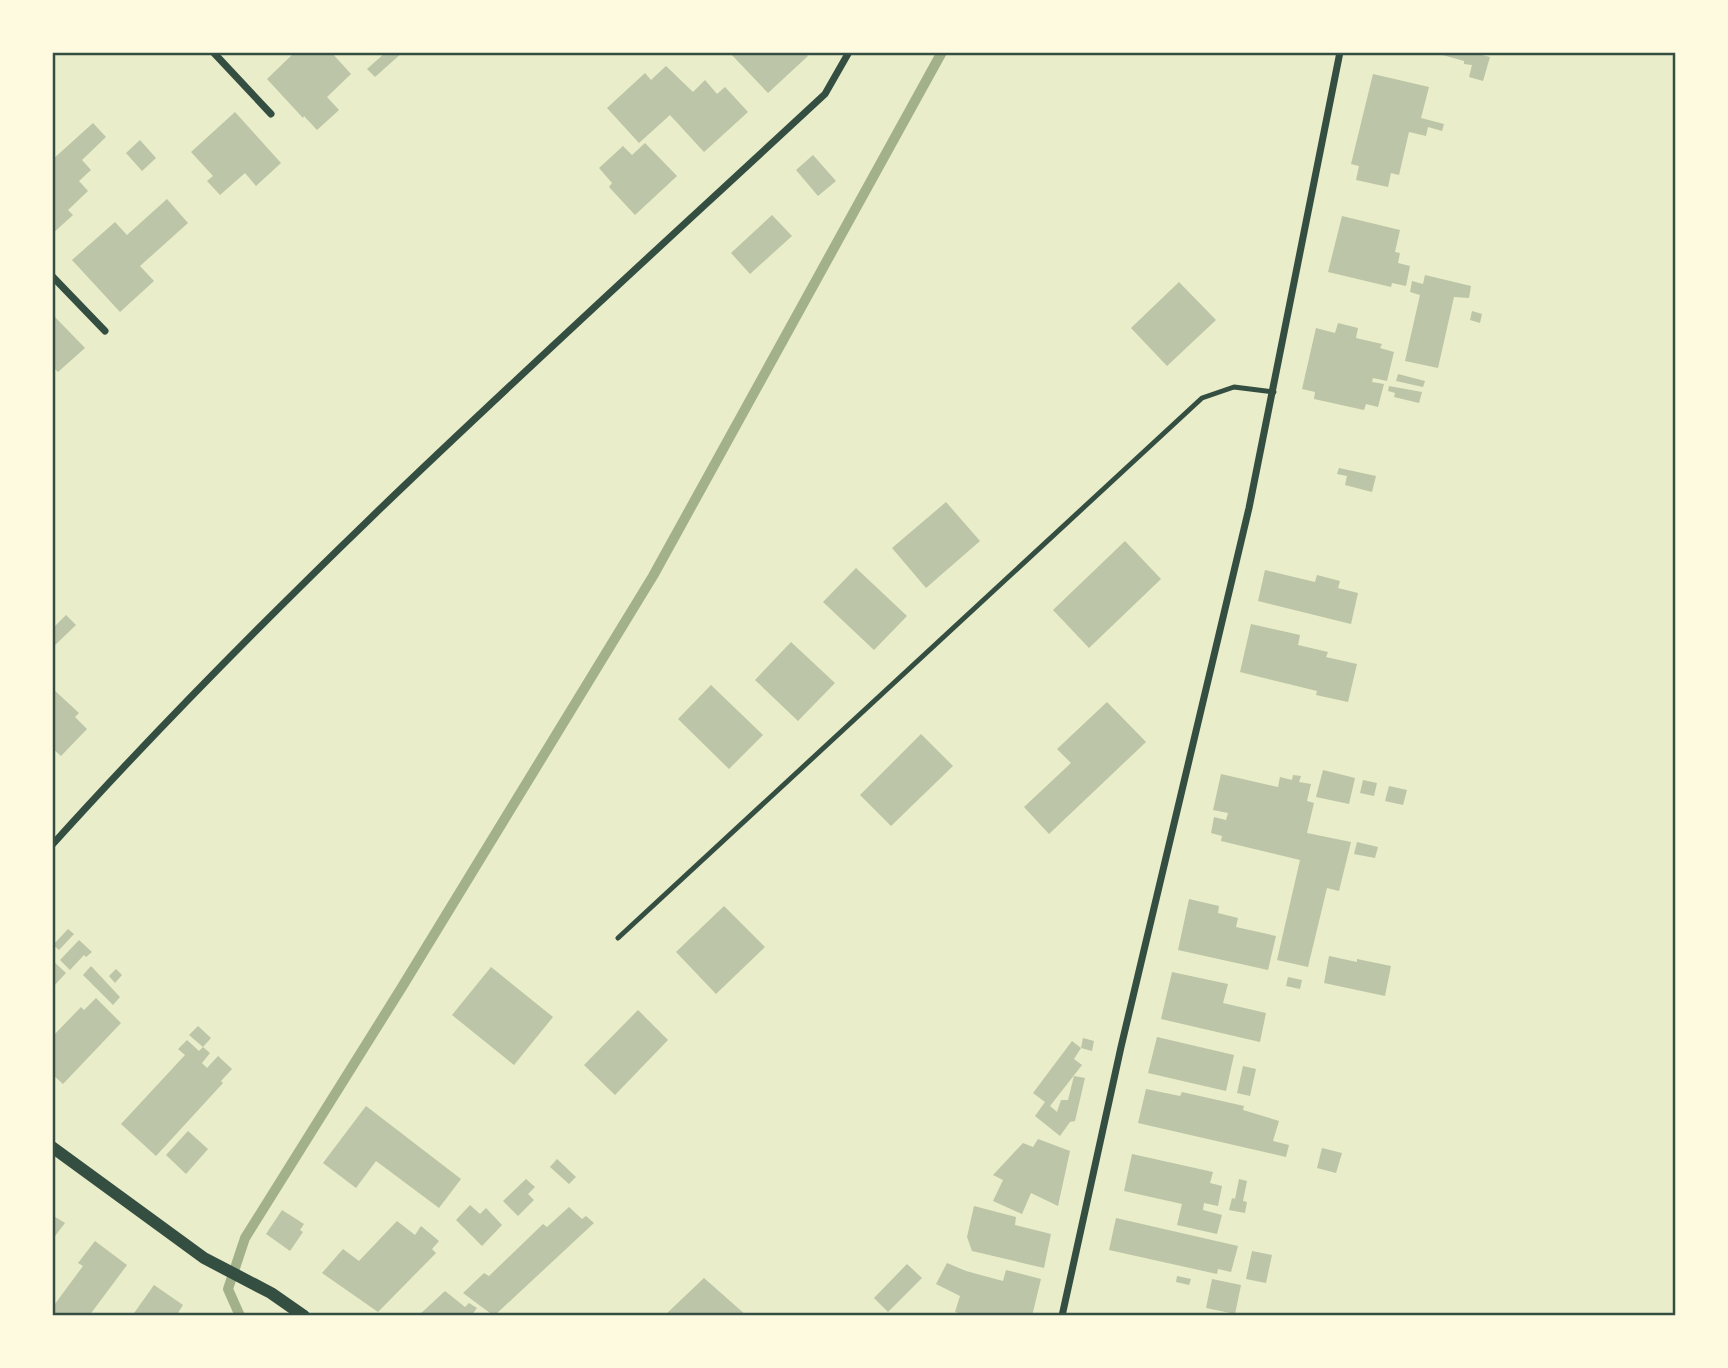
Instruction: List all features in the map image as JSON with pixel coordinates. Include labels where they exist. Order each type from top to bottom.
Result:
[{"type":"street","points":[[213,52],[271,114]]},
{"type":"street","points":[[52,845],[127,763],[384,504],[825,94],[849,52]]},
{"type":"street","points":[[1062,1315],[1121,1047],[1249,508],[1340,52]]},
{"type":"street","points":[[52,276],[105,331]]},
{"type":"street","points":[[52,1147],[204,1258],[271,1293],[304,1315]]},
{"type":"lane","points":[[618,938],[1202,398],[1234,387],[1274,392]]},
{"type":"building","points":[[295,52],[331,52],[351,74],[327,97],[339,110],[317,130],[267,79]]},
{"type":"building","points":[[386,52],[403,52],[375,77],[367,69]]},
{"type":"building","points":[[729,52],[804,52],[808,56],[768,93]]},
{"type":"building","points":[[1432,52],[1470,52],[1490,57],[1483,81],[1469,77],[1472,65]]},
{"type":"building","points":[[666,66],[693,92],[705,80],[717,94],[725,87],[748,112],[704,152],[670,115],[639,143],[607,108],[645,73],[651,80]]},
{"type":"building","points":[[1373,74],[1429,87],[1421,118],[1444,124],[1442,131],[1428,127],[1426,136],[1409,132],[1399,175],[1391,173],[1388,187],[1356,180],[1359,166],[1351,164]]},
{"type":"building","points":[[235,112],[281,163],[256,186],[245,173],[220,195],[207,181],[213,176],[191,152]]},
{"type":"building","points":[[93,123],[106,137],[82,160],[91,170],[79,181],[88,191],[68,210],[73,215],[52,234],[52,160]]},
{"type":"building","points":[[140,140],[156,158],[142,171],[126,153]]},
{"type":"building","points":[[645,143],[677,176],[635,215],[609,187],[612,183],[599,168],[623,146],[632,155]]},
{"type":"building","points":[[813,155],[836,181],[818,196],[796,170]]},
{"type":"building","points":[[167,199],[188,223],[140,266],[154,281],[120,312],[72,260],[115,222],[127,235]]},
{"type":"building","points":[[772,215],[792,236],[750,274],[731,253]]},
{"type":"building","points":[[1342,216],[1400,230],[1395,252],[1400,253],[1398,263],[1410,266],[1406,286],[1392,283],[1391,287],[1328,272]]},
{"type":"building","points":[[1425,275],[1471,286],[1469,298],[1454,297],[1438,368],[1405,361],[1420,295],[1410,292],[1412,281],[1423,284]]},
{"type":"building","points":[[1179,282],[1216,320],[1167,366],[1131,328]]},
{"type":"building","points":[[1472,311],[1482,314],[1480,323],[1470,320]]},
{"type":"building","points":[[52,314],[85,348],[58,372],[52,366]]},
{"type":"building","points":[[1338,323],[1358,328],[1356,338],[1382,344],[1380,348],[1394,352],[1387,381],[1373,378],[1372,382],[1384,384],[1378,407],[1366,404],[1364,410],[1314,399],[1315,392],[1302,389],[1316,328],[1335,333]]},
{"type":"building","points":[[1398,374],[1425,381],[1423,387],[1396,381]]},
{"type":"building","points":[[1389,386],[1422,392],[1419,403],[1394,397],[1395,393],[1388,391]]},
{"type":"building","points":[[1339,468],[1376,476],[1372,492],[1345,485],[1347,476],[1337,474]]},
{"type":"building","points":[[946,502],[980,541],[926,588],[892,548]]},
{"type":"building","points":[[1125,541],[1161,579],[1089,648],[1053,610]]},
{"type":"building","points":[[856,568],[907,616],[874,650],[823,602]]},
{"type":"building","points":[[1265,570],[1315,582],[1317,575],[1340,581],[1338,588],[1358,593],[1351,624],[1258,601]]},
{"type":"building","points":[[66,615],[76,625],[52,648],[52,629]]},
{"type":"building","points":[[1251,624],[1300,635],[1298,645],[1328,652],[1326,657],[1357,664],[1348,702],[1316,695],[1317,691],[1240,672]]},
{"type":"building","points":[[791,642],[835,683],[798,721],[755,680]]},
{"type":"building","points":[[711,685],[763,735],[729,769],[678,719]]},
{"type":"building","points":[[52,688],[79,713],[75,717],[87,729],[61,756],[52,748]]},
{"type":"building","points":[[1107,702],[1146,742],[1049,834],[1024,807],[1071,763],[1057,749]]},
{"type":"building","points":[[921,734],[953,766],[891,826],[860,795]]},
{"type":"building","points":[[1323,770],[1355,778],[1349,804],[1316,797]]},
{"type":"building","points":[[1221,774],[1278,787],[1280,777],[1292,780],[1293,775],[1301,776],[1299,782],[1311,784],[1307,801],[1314,803],[1307,833],[1351,842],[1339,891],[1327,888],[1308,967],[1277,960],[1300,860],[1221,841],[1222,836],[1211,833],[1214,817],[1226,820],[1228,813],[1213,810]]},
{"type":"building","points":[[1363,780],[1377,783],[1374,796],[1360,793]]},
{"type":"building","points":[[1389,786],[1407,790],[1403,805],[1385,801]]},
{"type":"building","points":[[1357,842],[1378,847],[1375,858],[1354,854]]},
{"type":"building","points":[[1189,899],[1219,906],[1218,913],[1238,918],[1236,927],[1276,936],[1268,970],[1178,950]]},
{"type":"building","points":[[724,906],[765,947],[716,994],[676,952]]},
{"type":"building","points":[[68,929],[74,934],[59,950],[53,945]]},
{"type":"building","points":[[79,940],[92,952],[86,957],[84,955],[70,970],[60,960]]},
{"type":"building","points":[[1329,956],[1391,966],[1385,996],[1324,983]]},
{"type":"building","points":[[52,960],[66,973],[52,988]]},
{"type":"building","points":[[91,966],[120,997],[113,1005],[83,975]]},
{"type":"building","points":[[491,967],[553,1017],[514,1065],[452,1015]]},
{"type":"building","points":[[116,969],[122,975],[115,983],[109,976]]},
{"type":"building","points":[[1172,972],[1228,984],[1223,1003],[1266,1013],[1260,1042],[1161,1019]]},
{"type":"building","points":[[1288,977],[1302,980],[1300,989],[1286,986]]},
{"type":"building","points":[[96,998],[121,1023],[63,1084],[52,1074],[52,1037],[81,1007],[84,1010]]},
{"type":"building","points":[[638,1010],[668,1040],[615,1095],[584,1065]]},
{"type":"building","points":[[198,1026],[211,1038],[203,1047],[189,1035]]},
{"type":"building","points":[[1157,1037],[1234,1055],[1226,1091],[1148,1073]]},
{"type":"building","points":[[1083,1038],[1094,1041],[1092,1051],[1081,1048]]},
{"type":"building","points":[[187,1040],[199,1051],[203,1047],[210,1053],[202,1063],[207,1068],[218,1056],[232,1069],[221,1081],[223,1083],[156,1156],[121,1124],[185,1055],[178,1049]]},
{"type":"building","points":[[1072,1041],[1081,1048],[1074,1059],[1082,1065],[1050,1106],[1057,1112],[1061,1100],[1068,1100],[1074,1076],[1085,1078],[1075,1121],[1070,1122],[1060,1136],[1035,1116],[1045,1102],[1033,1093]]},
{"type":"building","points":[[1243,1066],[1256,1069],[1250,1096],[1237,1093]]},
{"type":"building","points":[[1146,1089],[1180,1096],[1182,1092],[1244,1106],[1243,1110],[1279,1121],[1273,1141],[1289,1145],[1286,1157],[1138,1123]]},
{"type":"building","points":[[366,1106],[461,1179],[439,1208],[376,1161],[356,1188],[323,1163]]},
{"type":"building","points":[[188,1131],[208,1149],[186,1174],[166,1155]]},
{"type":"building","points":[[1038,1139],[1070,1151],[1058,1206],[1031,1193],[1022,1214],[993,1201],[1003,1180],[993,1175],[1023,1143],[1033,1147]]},
{"type":"building","points":[[1322,1148],[1342,1153],[1336,1173],[1317,1168]]},
{"type":"building","points":[[1132,1154],[1213,1172],[1210,1183],[1222,1186],[1218,1206],[1204,1203],[1203,1210],[1222,1215],[1217,1234],[1177,1225],[1182,1204],[1124,1191]]},
{"type":"building","points":[[557,1159],[576,1177],[569,1184],[550,1167]]},
{"type":"building","points":[[526,1179],[535,1187],[528,1194],[534,1200],[518,1216],[503,1201]]},
{"type":"building","points":[[1239,1179],[1247,1181],[1243,1201],[1247,1202],[1245,1213],[1229,1210],[1232,1198],[1235,1199]]},
{"type":"building","points":[[470,1205],[480,1214],[486,1208],[502,1225],[482,1246],[456,1220]]},
{"type":"building","points":[[974,1206],[1016,1217],[1015,1225],[1051,1234],[1044,1268],[972,1251],[967,1237]]},
{"type":"building","points":[[569,1207],[582,1219],[586,1216],[594,1223],[494,1316],[463,1293],[484,1273],[489,1276],[543,1224],[547,1227]]},
{"type":"building","points":[[282,1210],[304,1224],[300,1230],[303,1232],[290,1251],[266,1234]]},
{"type":"building","points":[[52,1215],[65,1223],[52,1240]]},
{"type":"building","points":[[1116,1218],[1238,1246],[1231,1272],[1218,1269],[1217,1274],[1109,1250]]},
{"type":"building","points":[[397,1221],[415,1235],[421,1226],[439,1241],[432,1249],[436,1253],[378,1312],[322,1273],[343,1249],[359,1261]]},
{"type":"building","points":[[95,1241],[127,1265],[89,1316],[52,1316],[52,1308],[83,1266],[78,1263]]},
{"type":"building","points":[[1252,1251],[1272,1255],[1266,1283],[1246,1279]]},
{"type":"building","points":[[947,1263],[1003,1281],[1006,1270],[1041,1279],[1032,1316],[969,1316],[955,1312],[960,1296],[936,1284]]},
{"type":"building","points":[[907,1264],[922,1278],[888,1312],[874,1298]]},
{"type":"building","points":[[1177,1276],[1191,1279],[1189,1285],[1176,1282]]},
{"type":"building","points":[[704,1278],[747,1316],[664,1316]]},
{"type":"building","points":[[1212,1279],[1241,1285],[1235,1314],[1206,1308]]},
{"type":"building","points":[[154,1285],[183,1305],[176,1316],[132,1316]]},
{"type":"building","points":[[445,1291],[465,1307],[469,1303],[477,1308],[471,1316],[418,1316]]},
{"type":"waterway","points":[[240,1316],[228,1289],[245,1238],[653,576],[942,52]]}]
